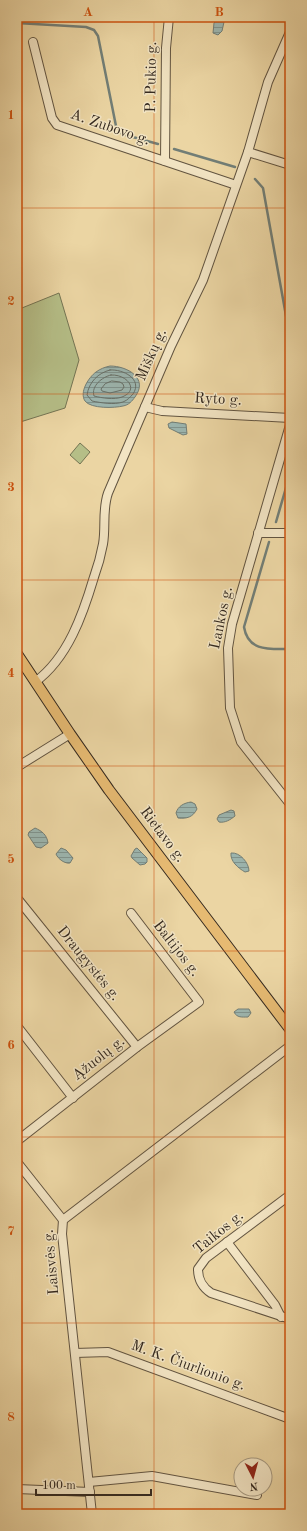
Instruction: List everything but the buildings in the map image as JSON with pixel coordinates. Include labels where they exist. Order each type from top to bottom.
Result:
[{"type":"main road","name":"Rietavo g.","points":[[18,657],[109,790],[290,1029]]},
{"type":"street","name":"P. Pukio g.","points":[[165,161],[166,48],[169,17]]},
{"type":"street","name":"Miškų g.","points":[[35,682],[47,672],[63,650],[86,607],[103,544],[104,510],[106,500],[115,475],[168,352],[203,280],[248,152],[268,82],[290,32]]},
{"type":"street","name":"A. Zubovo g.","points":[[33,42],[52,118],[57,125],[236,185]]},
{"type":"street","points":[[248,152],[290,166]]},
{"type":"street","name":"Ryto g.","points":[[145,407],[162,411],[290,418]]},
{"type":"street","name":"Lankos g.","points":[[290,425],[232,624],[228,648],[230,708],[241,742],[290,804]]},
{"type":"street","points":[[258,533],[290,533]]},
{"type":"street","points":[[17,767],[70,734]]},
{"type":"street","name":"Draugystės g.","points":[[17,898],[137,1047]]},
{"type":"street","name":"Baltijos g.","points":[[131,913],[199,1002]]},
{"type":"street","name":"Ąžuolų g.","points":[[17,1141],[137,1047],[199,1002]]},
{"type":"street","points":[[17,1026],[72,1098]]},
{"type":"street","name":"Laisvės g.","points":[[92,1514],[62,1234],[63,1220],[290,1046]]},
{"type":"street","points":[[17,1162],[63,1220]]},
{"type":"street","name":"Taikos g.","points":[[290,1195],[227,1242],[201,1263],[198,1269],[198,1276],[204,1288],[211,1293],[280,1317],[290,1319]]},
{"type":"street","points":[[227,1242],[275,1305],[280,1317]]},
{"type":"street","name":"M. K. Čiurlionio g.","points":[[75,1353],[108,1352],[290,1419]]},
{"type":"street","points":[[89,1482],[152,1476],[233,1491]]},
{"type":"street","points":[[17,1489],[90,1492]]},
{"type":"green space","points":[[59,293],[79,360],[65,408],[17,423],[17,310]]},
{"type":"green space","points":[[80,443],[90,452],[80,464],[70,455]]},
{"type":"water","points":[[217,20],[222,20],[224,22],[222,31],[218,35],[213,33],[214,23]]},
{"type":"water","points":[[110,366],[123,368],[134,374],[138,379],[139,384],[139,390],[135,397],[129,404],[119,407],[98,407],[88,404],[83,397],[83,393],[88,381],[93,374]]},
{"type":"water","points":[[172,422],[186,424],[187,434],[183,435],[169,428],[168,424]]},
{"type":"water","points":[[191,802],[195,804],[197,809],[194,814],[189,817],[178,818],[176,813],[178,808]]},
{"type":"water","points":[[231,810],[234,811],[235,816],[227,821],[219,822],[217,819],[219,815]]},
{"type":"water","points":[[35,828],[40,830],[47,838],[48,843],[41,848],[36,847],[28,835],[29,832]]},
{"type":"water","points":[[61,848],[66,850],[73,858],[70,863],[64,862],[57,856],[56,854]]},
{"type":"water","points":[[137,848],[147,858],[147,862],[145,864],[140,865],[131,856]]},
{"type":"water","points":[[231,853],[241,856],[249,868],[249,871],[245,872],[237,866],[232,859]]},
{"type":"water","points":[[238,1009],[249,1009],[251,1013],[248,1017],[240,1017],[234,1012]]},
{"type":"waterway","points":[[17,23],[86,27],[94,30],[98,36],[116,126],[122,134],[158,144]]},
{"type":"waterway","points":[[174,149],[235,167]]},
{"type":"waterway","points":[[255,179],[263,188],[290,338]]},
{"type":"waterway","points":[[276,522],[290,474]]},
{"type":"waterway","points":[[269,542],[244,627],[246,635],[255,645],[268,649],[290,649]]}]
